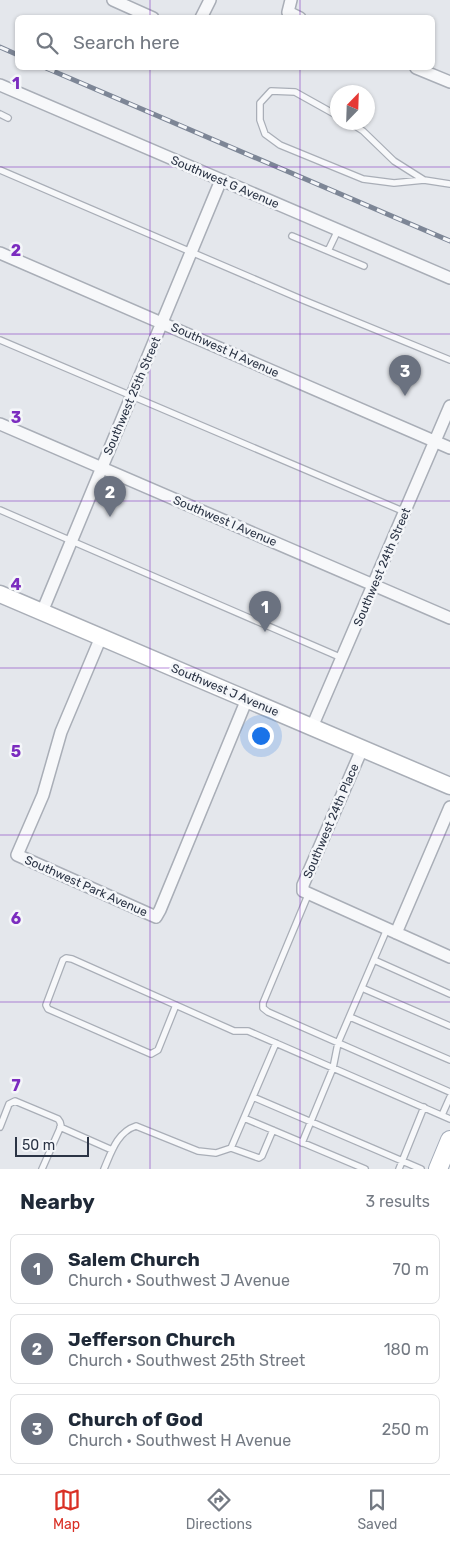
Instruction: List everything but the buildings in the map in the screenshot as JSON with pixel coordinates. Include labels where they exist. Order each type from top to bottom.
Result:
[{"type":"main road","points":[[438,1169],[450,1140]]},
{"type":"street","points":[[113,0],[146,15]]},
{"type":"street","points":[[202,15],[210,0]]},
{"type":"street","points":[[291,0],[288,12],[294,15]]},
{"type":"street","points":[[421,70],[450,82]]},
{"type":"street","name":"Southwest G Avenue","points":[[0,85],[450,278]]},
{"type":"street","name":"Southwest 25th Street","points":[[42,612],[221,180]]},
{"type":"street","name":"Southwest H Avenue","points":[[0,253],[450,448]]},
{"type":"street","name":"Southwest 24th Street","points":[[312,727],[450,406]]},
{"type":"street","name":"Southwest I Avenue","points":[[0,424],[450,618]]},
{"type":"street","name":"Southwest J Avenue","points":[[0,594],[450,786]]},
{"type":"street","name":"Southwest Park Avenue","points":[[101,637],[61,732],[43,795],[16,855],[156,917],[247,699]]},
{"type":"street","name":"Southwest 24th Place","points":[[362,749],[303,884],[303,891],[308,895],[450,957]]},
{"type":"street","points":[[392,931],[450,807]]},
{"type":"lane","points":[[330,112],[295,92],[271,92],[260,103],[260,120],[265,134],[280,145],[363,179],[394,184],[424,180],[450,184]]},
{"type":"lane","points":[[0,114],[8,118]]},
{"type":"lane","points":[[363,130],[394,161],[424,180]]},
{"type":"lane","points":[[0,170],[450,360]]},
{"type":"lane","points":[[328,251],[338,230]]},
{"type":"lane","points":[[292,236],[364,266]]},
{"type":"lane","points":[[0,340],[406,512]]},
{"type":"lane","points":[[0,510],[342,658]]},
{"type":"lane","points":[[308,895],[263,1003],[263,1008],[268,1012],[450,1092]]},
{"type":"lane","points":[[302,1143],[333,1068],[338,1043],[374,960],[392,931]]},
{"type":"lane","points":[[176,1005],[158,1050],[151,1054],[48,1009],[46,1005],[62,960],[66,958],[72,959],[176,1005],[234,1031],[248,1031],[450,1119]]},
{"type":"lane","points":[[374,960],[450,994]]},
{"type":"lane","points":[[362,988],[450,1026]]},
{"type":"lane","points":[[350,1017],[450,1060]]},
{"type":"lane","points":[[231,1148],[276,1043]]},
{"type":"lane","points":[[253,1097],[421,1169]]},
{"type":"lane","points":[[442,1115],[450,1097]]},
{"type":"lane","points":[[0,1127],[9,1104],[15,1101],[58,1118],[60,1127],[42,1169]]},
{"type":"lane","points":[[399,1169],[424,1107]]},
{"type":"lane","points":[[244,1118],[365,1169]]},
{"type":"lane","points":[[104,1169],[118,1139],[136,1126],[198,1151],[216,1153],[231,1148],[258,1158],[262,1156],[273,1130]]},
{"type":"lane","points":[[60,1127],[112,1150]]},
{"type":"railway","points":[[0,47],[15,54]]},
{"type":"railway","points":[[51,70],[450,241]]},
{"type":"place","name":"Church of God","points":[[405,396]]},
{"type":"place","name":"Jefferson Church","points":[[110,517]]},
{"type":"place","name":"Salem Church","points":[[265,632]]}]
